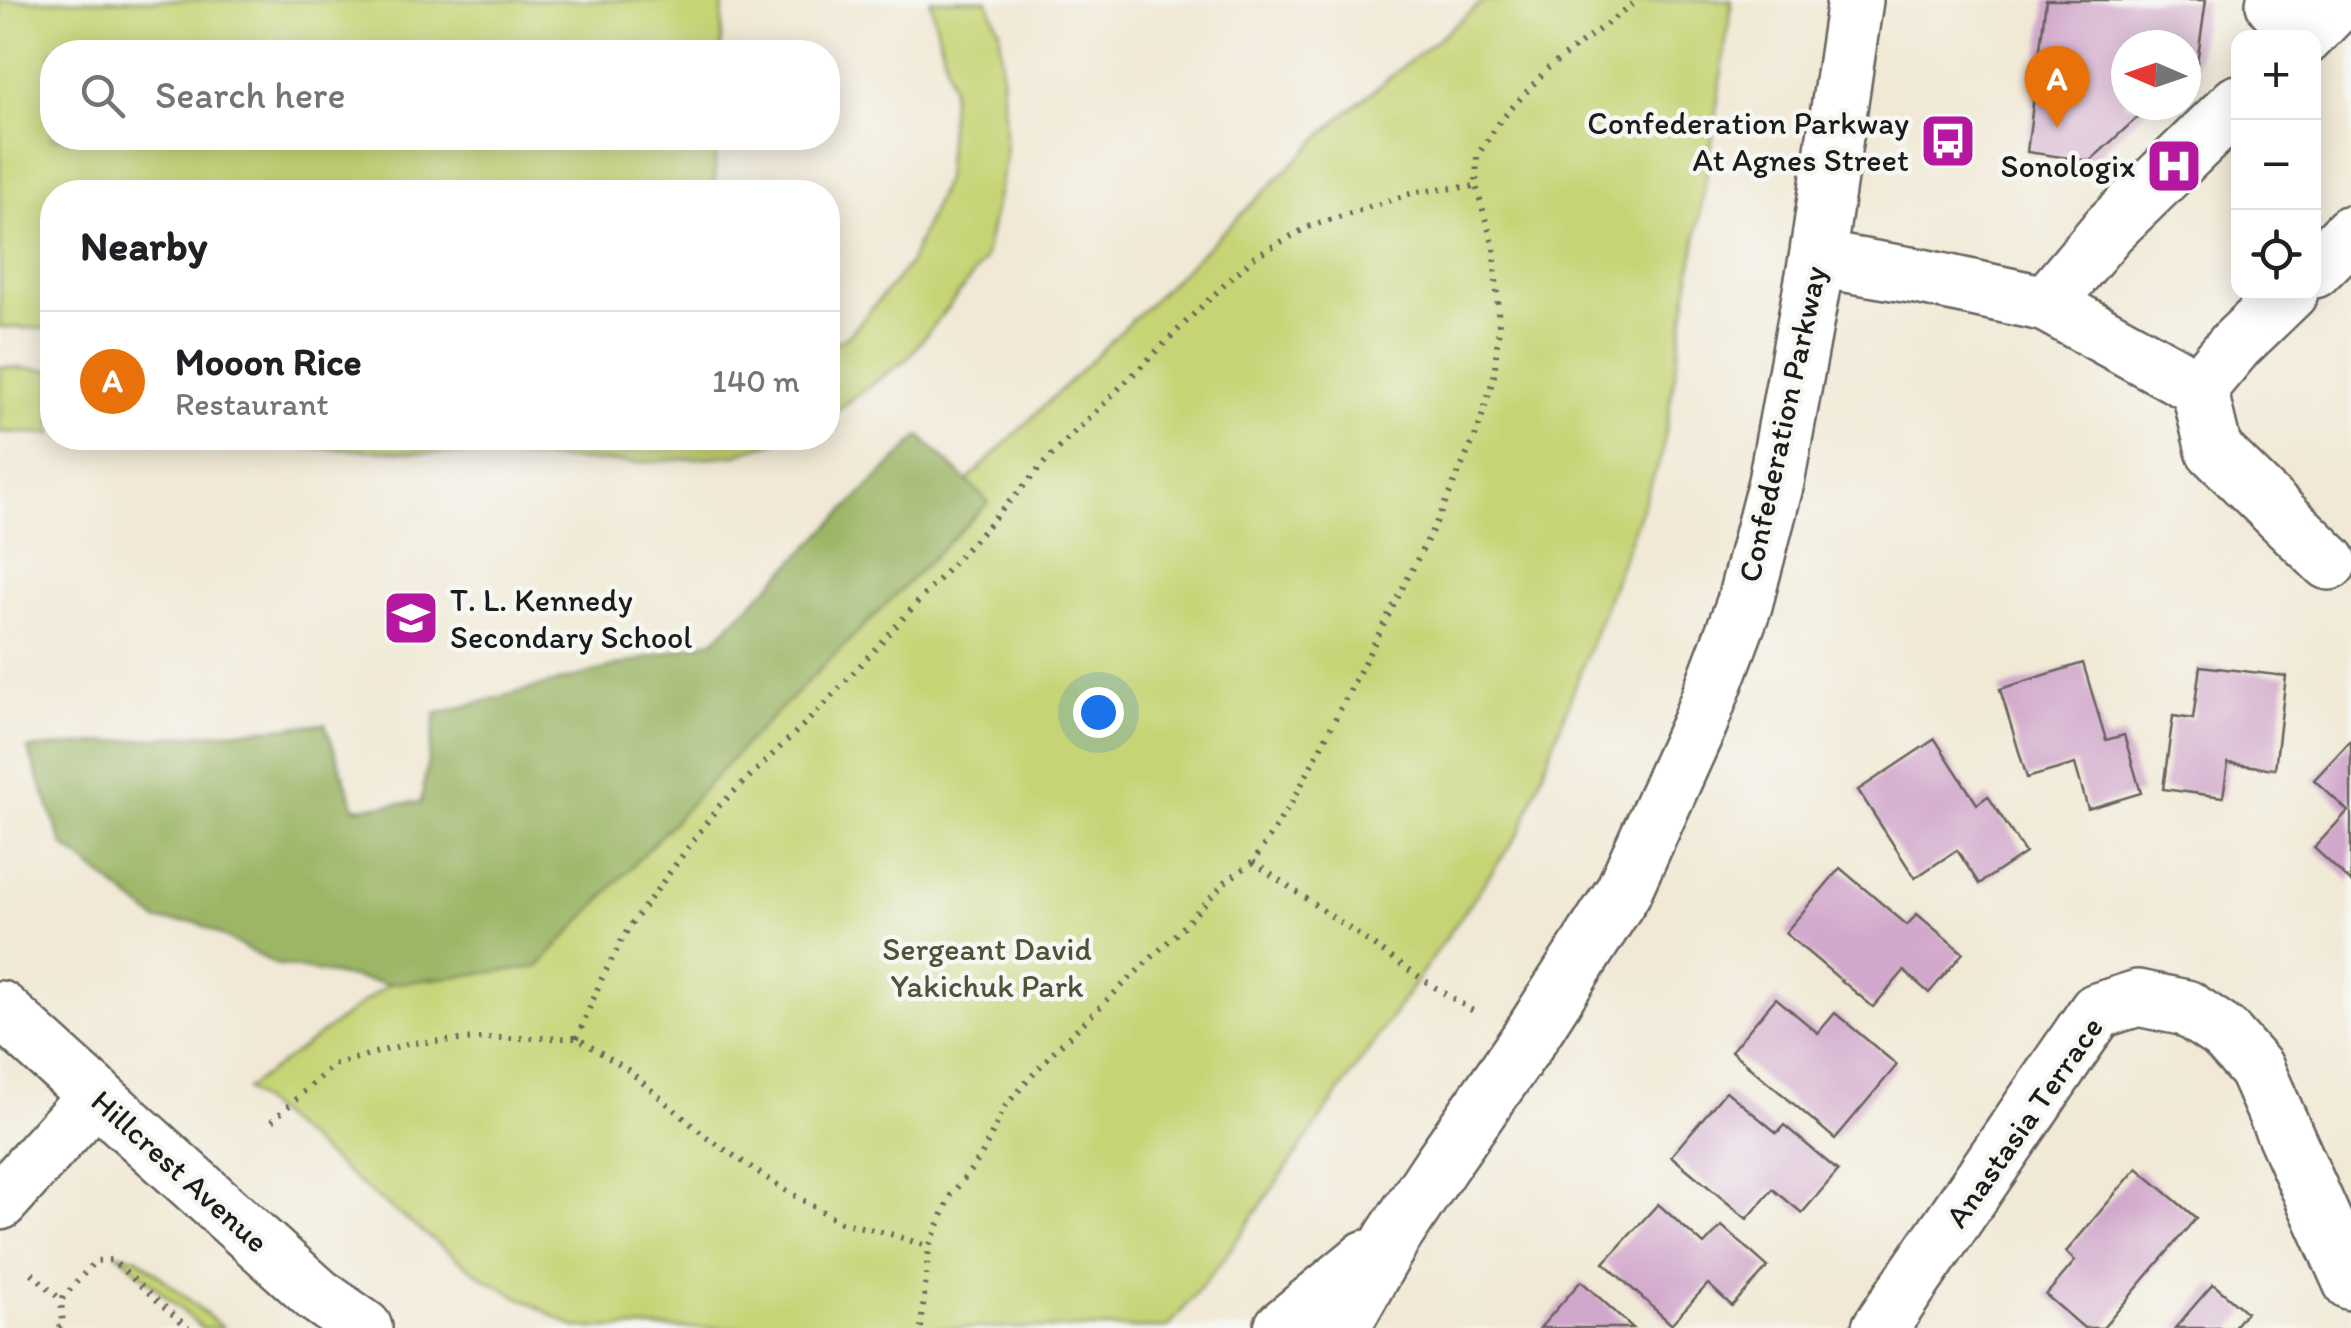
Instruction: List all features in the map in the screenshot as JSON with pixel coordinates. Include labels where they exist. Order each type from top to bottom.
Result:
[{"type":"street","name":"Confederation Parkway","points":[[1340,1328],[1393,1237],[1526,1043],[1623,892],[1700,722],[1744,605],[1776,482],[1816,259],[1854,0]]},
{"type":"street","points":[[2046,304],[2108,229],[2231,110]]},
{"type":"street","points":[[2321,263],[2351,234]]},
{"type":"street","points":[[1816,259],[2046,304],[2199,388],[2214,450],[2329,562]]},
{"type":"street","points":[[2199,388],[2282,300]]},
{"type":"street","name":"Anastasia Terrace","points":[[1880,1328],[2096,1011],[2138,998],[2186,1008],[2225,1034],[2256,1069],[2351,1282]]},
{"type":"street","name":"Hillcrest Avenue","points":[[0,1009],[317,1295],[364,1328]]},
{"type":"street","points":[[0,1202],[96,1095]]},
{"type":"street","name":"Confederation Parkway","points":[[1282,1328],[1393,1237]]},
{"type":"path","points":[[921,1328],[929,1247],[951,1195],[980,1158],[1006,1105],[1052,1052],[1225,882],[1254,862],[1294,799],[1437,521],[1478,430],[1494,376],[1499,326],[1494,248],[1476,186],[1477,156],[1501,120],[1547,69],[1638,0]]},
{"type":"path","points":[[577,1038],[628,928],[718,807],[822,708],[1052,455],[1200,307],[1255,256],[1308,227],[1415,192],[1476,186]]},
{"type":"path","points":[[1254,862],[1431,985],[1526,1043]]},
{"type":"path","points":[[272,1121],[333,1065],[410,1043],[577,1038],[628,1070],[706,1137],[785,1190],[842,1222],[929,1247]]},
{"type":"path","points":[[61,1300],[95,1261],[112,1260],[188,1328]]},
{"type":"path","points":[[32,1273],[61,1300],[63,1324],[59,1328]]},
{"type":"green space","points":[[0,0],[723,0],[721,40],[40,40],[40,150],[716,150],[714,180],[40,180],[40,329],[0,327]]},
{"type":"green space","points":[[930,0],[987,0],[1000,30],[1006,156],[984,261],[908,358],[840,407],[840,340],[849,335],[909,264],[945,179],[952,87]]},
{"type":"green space","name":"Sergeant David Yakichuk Park","points":[[1485,0],[1732,0],[1662,454],[1521,830],[1223,1260],[1168,1328],[576,1328],[482,1277],[373,1195],[246,1089],[641,798],[1341,117]]},
{"type":"green space","points":[[0,367],[40,369],[40,434],[0,432]]},
{"type":"green space","points":[[920,436],[989,502],[756,733],[538,967],[388,984],[275,964],[196,922],[158,921],[63,845],[28,749],[325,724],[355,808],[421,802],[436,714],[715,640]]},
{"type":"green space","points":[[366,450],[750,450],[736,455],[635,463]]},
{"type":"green space","points":[[118,1254],[138,1258],[223,1328],[202,1328]]},
{"type":"building","points":[[2046,0],[2206,0],[2201,35],[2201,30],[2111,30],[2111,120],[2135,120],[2090,161],[2027,152]]},
{"type":"building","points":[[2083,663],[2106,740],[2124,735],[2141,793],[2088,809],[2075,764],[2027,778],[2000,689]]},
{"type":"building","points":[[2200,666],[2286,676],[2275,769],[2228,763],[2223,797],[2163,789],[2173,716],[2193,719]]},
{"type":"building","points":[[1935,739],[1977,804],[1988,796],[2025,853],[1979,884],[1957,850],[1915,878],[1858,790]]},
{"type":"building","points":[[2351,740],[2351,882],[2314,848],[2348,811],[2314,780]]},
{"type":"building","points":[[1840,868],[1907,925],[1917,914],[1963,953],[1929,993],[1904,971],[1873,1007],[1785,933]]},
{"type":"building","points":[[1776,998],[1818,1033],[1835,1013],[1897,1065],[1835,1139],[1731,1051]]},
{"type":"building","points":[[1726,1091],[1777,1133],[1784,1125],[1838,1171],[1802,1213],[1773,1189],[1747,1219],[1671,1156]]},
{"type":"building","points":[[2137,1168],[2196,1218],[2103,1328],[2084,1328],[2046,1295],[2075,1261],[2066,1252]]},
{"type":"building","points":[[1658,1204],[1704,1245],[1722,1226],[1768,1267],[1732,1306],[1708,1284],[1671,1324],[1604,1263]]},
{"type":"building","points":[[1581,1281],[1633,1328],[1540,1328]]},
{"type":"building","points":[[2213,1284],[2246,1312],[2233,1328],[2175,1328]]},
{"type":"place","name":"Mooon Rice","points":[[2057,128]]},
{"type":"place","name":"Confederation Parkway At Agnes Street","points":[[1948,141]]},
{"type":"place","name":"Sonologix","points":[[2174,166]]},
{"type":"place","name":"T. L. Kennedy Secondary School","points":[[411,618]]}]
